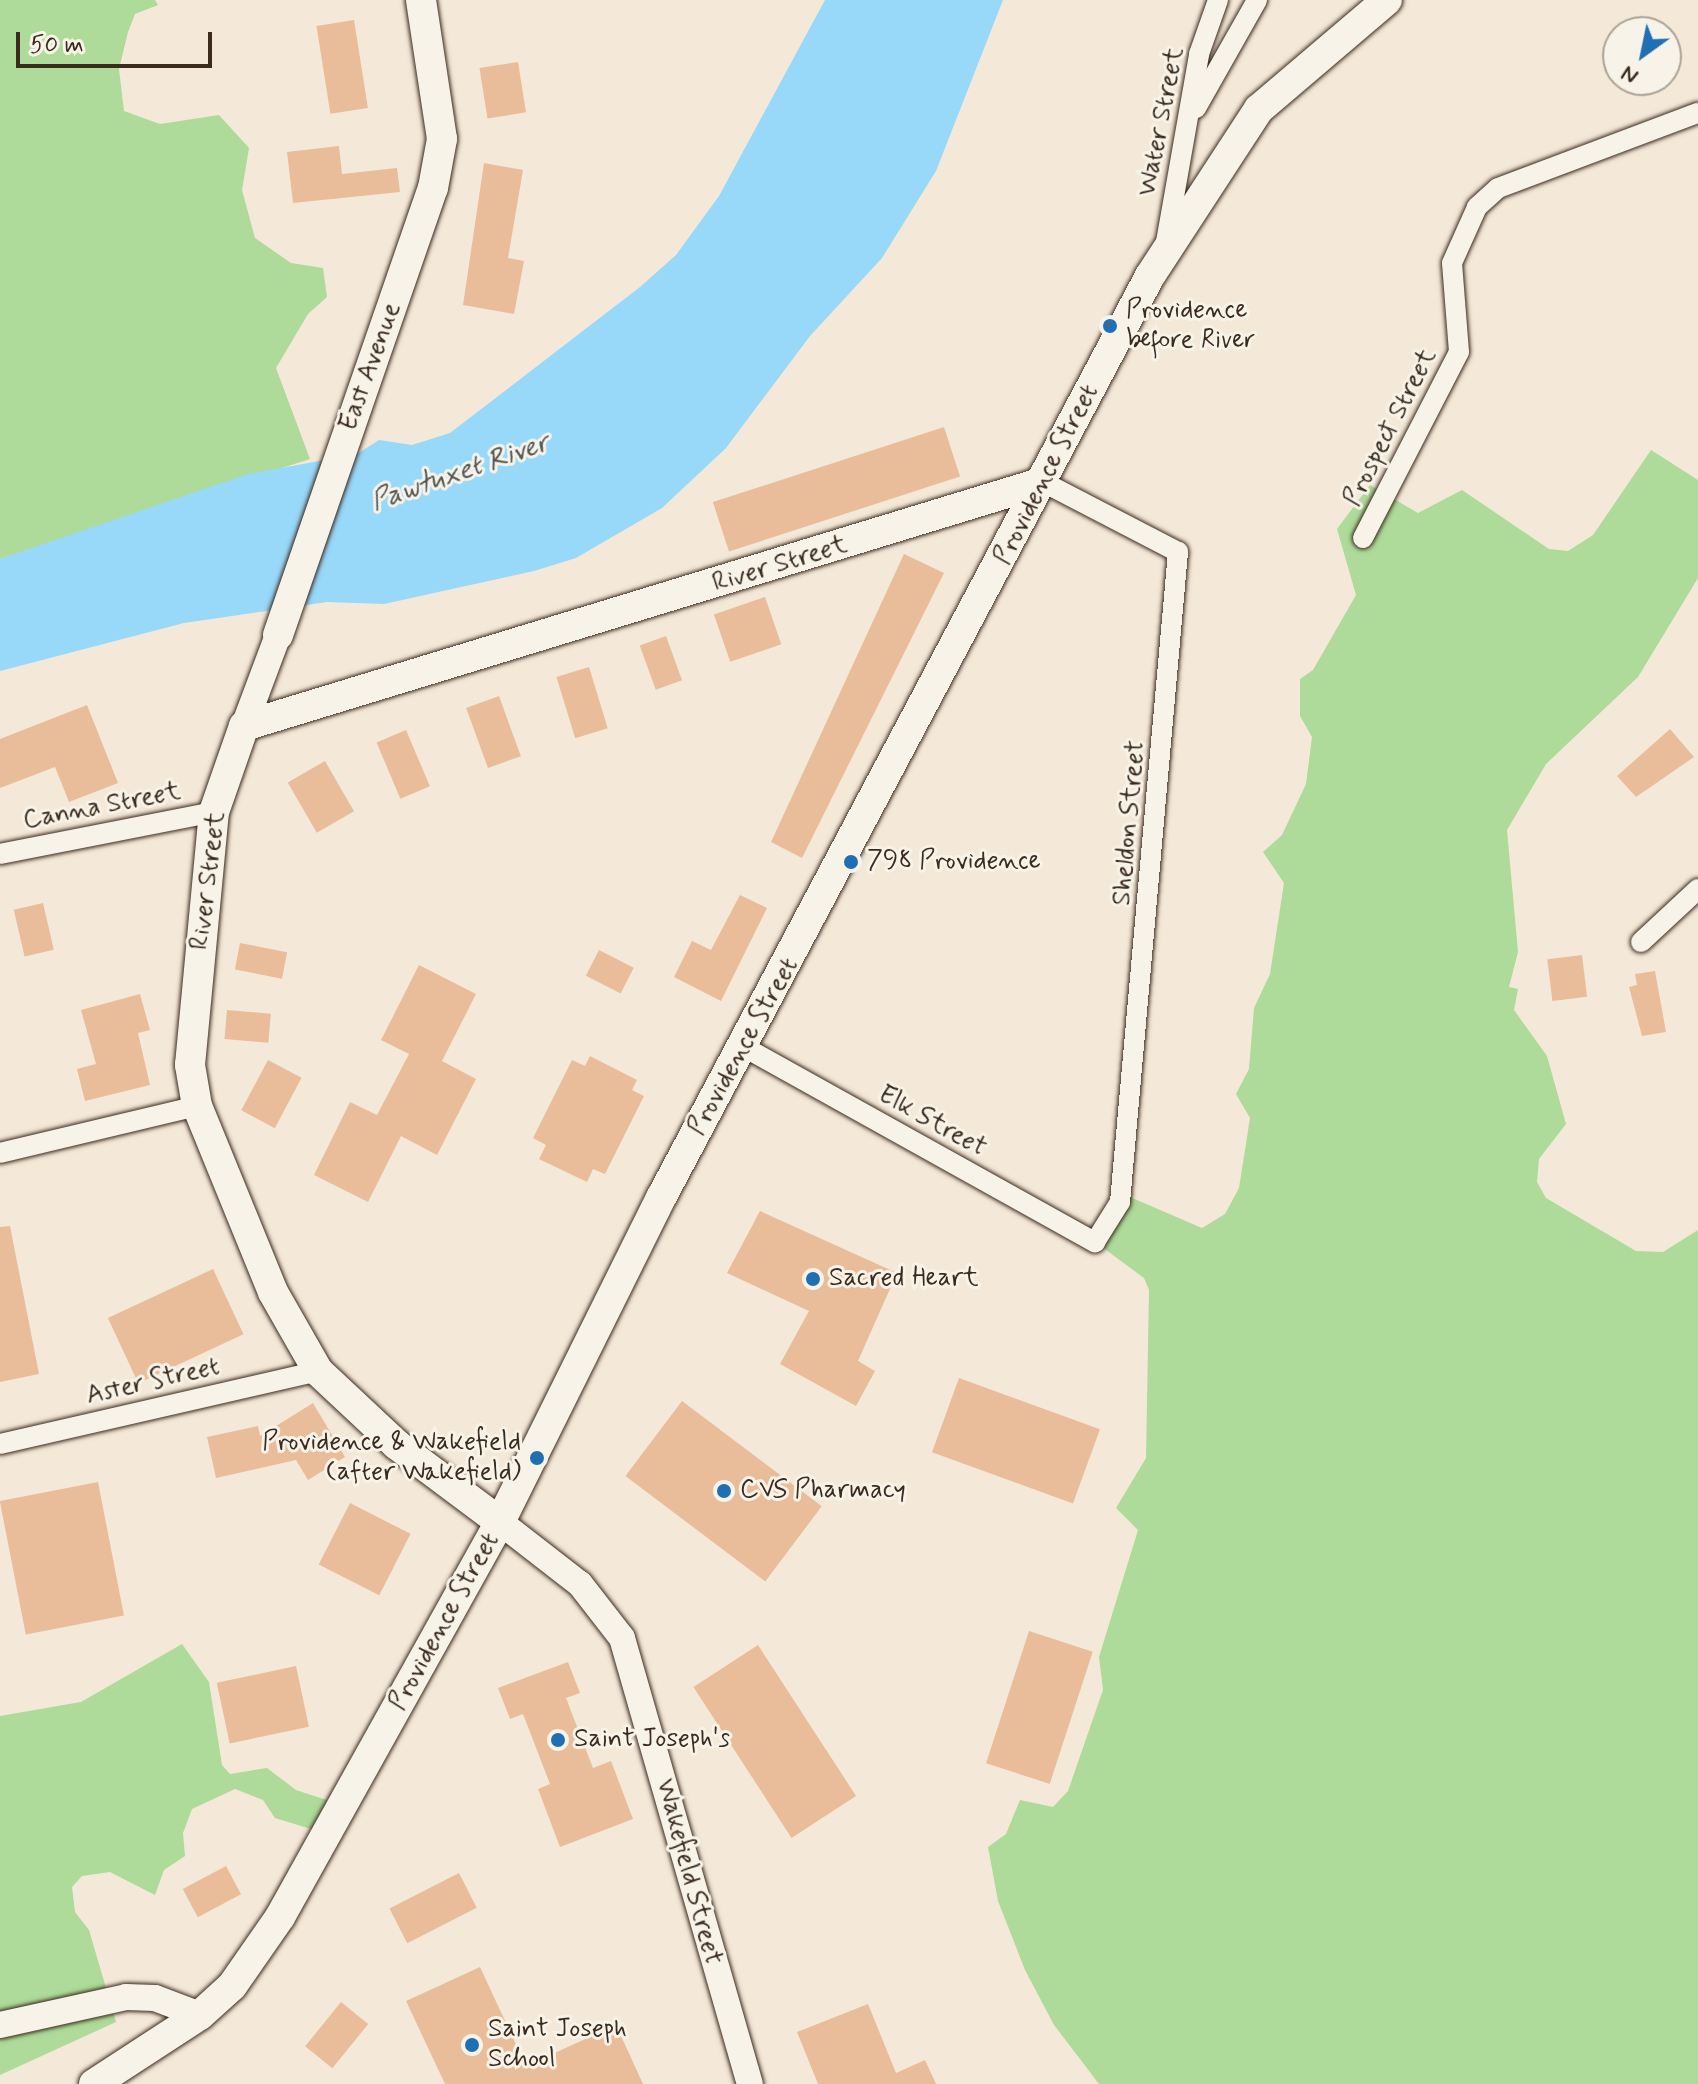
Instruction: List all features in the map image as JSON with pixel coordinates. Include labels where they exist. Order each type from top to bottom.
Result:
[{"type":"main road","name":"East Avenue","points":[[278,635],[433,188],[442,139],[421,0]]},
{"type":"main road","name":"Providence Street","points":[[94,2084],[200,2015],[232,1986],[280,1917],[500,1522],[744,1047],[1164,255],[1259,109],[1387,0]]},
{"type":"main road","name":"River Street","points":[[500,1522],[397,1445],[318,1371],[273,1292],[197,1106],[191,1052],[214,812],[244,726],[1043,482]]},
{"type":"street","name":"Water Street","points":[[1164,255],[1190,120],[1199,54],[1218,0]]},
{"type":"street","points":[[1190,120],[1257,0]]},
{"type":"street","name":"Prospect Street","points":[[1363,538],[1453,371],[1460,328],[1452,263],[1477,207],[1498,188],[1698,113]]},
{"type":"street","name":"Sheldon Street","points":[[1043,482],[1178,552],[1120,1202],[1095,1242]]},
{"type":"street","name":"East Avenue","points":[[244,726],[278,635]]},
{"type":"street","name":"Canna Street","points":[[0,854],[214,812]]},
{"type":"street","points":[[1641,942],[1698,889]]},
{"type":"street","name":"Elk Street","points":[[744,1047],[1095,1242]]},
{"type":"street","points":[[0,1153],[197,1106]]},
{"type":"street","name":"Aster Street","points":[[0,1444],[318,1371]]},
{"type":"street","name":"Wakefield Street","points":[[500,1522],[580,1584],[622,1638],[750,2084]]},
{"type":"street","points":[[0,2025],[126,1997],[155,1998],[200,2015]]},
{"type":"green space","points":[[0,0],[155,0],[158,5],[135,14],[128,32],[119,69],[124,111],[160,124],[219,115],[249,148],[242,190],[255,238],[291,263],[323,268],[327,297],[308,314],[276,368],[310,459],[0,559]]},
{"type":"green space","points":[[1651,450],[1698,480],[1698,578],[1638,677],[1546,764],[1507,830],[1518,952],[1509,987],[1518,989],[1514,1010],[1547,1056],[1566,1124],[1539,1159],[1537,1182],[1546,1198],[1636,1251],[1663,1252],[1698,1230],[1698,2084],[1099,2084],[1054,2025],[1025,1970],[998,1901],[988,1847],[1006,1834],[1020,1800],[1053,1807],[1068,1791],[1103,1690],[1099,1657],[1138,1530],[1116,1508],[1146,1458],[1149,1290],[1144,1278],[1102,1247],[1123,1194],[1202,1228],[1225,1214],[1239,1188],[1250,1118],[1236,1094],[1249,1069],[1254,1008],[1270,974],[1284,883],[1263,852],[1282,835],[1306,784],[1312,737],[1300,716],[1300,679],[1313,670],[1356,595],[1337,529],[1370,485],[1418,513],[1462,490],[1549,549],[1568,551],[1593,535]]},
{"type":"green space","points":[[182,1644],[209,1682],[222,1765],[230,1774],[267,1768],[296,1790],[342,1805],[324,1833],[275,1818],[263,1800],[235,1789],[192,1809],[183,1833],[185,1856],[164,1870],[155,1895],[110,1872],[82,1876],[72,1887],[75,1912],[89,1930],[116,2022],[0,2075],[0,1716],[81,1702]]},
{"type":"water","name":"Pawtuxet River","points":[[825,0],[1003,0],[936,171],[882,258],[810,336],[726,448],[662,508],[576,558],[534,571],[384,604],[327,602],[184,623],[0,671],[0,559],[248,474],[357,454],[379,440],[412,445],[450,433],[640,287],[676,255],[719,196]]},
{"type":"building","points":[[354,20],[368,108],[330,114],[316,26]]},
{"type":"building","points":[[518,62],[526,112],[487,118],[479,68]]},
{"type":"building","points":[[339,146],[342,174],[397,168],[400,192],[293,203],[287,152]]},
{"type":"building","points":[[484,163],[523,170],[508,258],[524,261],[514,314],[463,305]]},
{"type":"building","points":[[944,427],[960,476],[729,552],[713,502]]},
{"type":"building","points":[[904,554],[944,573],[802,858],[771,842]]},
{"type":"building","points":[[765,597],[781,644],[730,662],[714,615]]},
{"type":"building","points":[[666,636],[682,680],[656,690],[640,646]]},
{"type":"building","points":[[589,667],[608,728],[575,738],[556,677]]},
{"type":"building","points":[[499,696],[521,756],[488,768],[466,708]]},
{"type":"building","points":[[87,705],[118,783],[69,802],[55,767],[0,788],[0,739]]},
{"type":"building","points":[[1670,729],[1694,757],[1636,797],[1617,776]]},
{"type":"building","points":[[406,730],[430,786],[400,799],[377,743]]},
{"type":"building","points":[[325,761],[354,811],[317,833],[288,782]]},
{"type":"building","points":[[740,895],[767,908],[721,1001],[674,977],[692,941],[711,950]]},
{"type":"building","points":[[43,903],[54,950],[25,957],[14,910]]},
{"type":"building","points":[[240,943],[287,952],[282,979],[235,970]]},
{"type":"building","points":[[599,950],[634,968],[621,994],[586,976]]},
{"type":"building","points":[[1582,955],[1587,997],[1552,1001],[1547,959]]},
{"type":"building","points":[[419,965],[476,994],[442,1061],[476,1079],[437,1155],[401,1136],[368,1202],[314,1175],[350,1102],[377,1115],[409,1054],[381,1040]]},
{"type":"building","points":[[1655,971],[1666,1032],[1642,1036],[1629,987],[1637,985],[1635,974]]},
{"type":"building","points":[[140,994],[150,1030],[138,1033],[150,1085],[85,1101],[77,1069],[96,1064],[81,1010]]},
{"type":"building","points":[[227,1010],[271,1014],[268,1043],[224,1039]]},
{"type":"building","points":[[590,1056],[637,1080],[632,1090],[644,1096],[605,1174],[593,1169],[587,1182],[539,1159],[546,1145],[533,1138],[572,1060],[585,1066]]},
{"type":"building","points":[[268,1060],[302,1078],[275,1128],[241,1110]]},
{"type":"building","points":[[760,1211],[897,1273],[858,1361],[875,1371],[856,1406],[780,1364],[809,1311],[727,1273]]},
{"type":"building","points":[[10,1226],[39,1374],[0,1382],[0,1227]]},
{"type":"building","points":[[213,1269],[243,1334],[138,1383],[108,1318]]},
{"type":"building","points":[[959,1378],[1100,1429],[1073,1504],[932,1452]]},
{"type":"building","name":"CVS Pharmacy","points":[[682,1401],[822,1506],[765,1581],[625,1476]]},
{"type":"building","points":[[313,1403],[345,1457],[308,1480],[296,1460],[216,1478],[207,1437],[258,1426],[260,1436]]},
{"type":"building","points":[[98,1482],[124,1616],[26,1635],[0,1501]]},
{"type":"building","points":[[350,1503],[411,1534],[379,1595],[319,1564]]},
{"type":"building","points":[[1029,1631],[1093,1652],[1050,1784],[986,1763]]},
{"type":"building","points":[[758,1645],[856,1796],[791,1838],[693,1687]]},
{"type":"building","name":"Saint Joseph's","points":[[568,1662],[580,1693],[566,1698],[593,1768],[611,1761],[633,1819],[560,1847],[538,1789],[550,1784],[523,1714],[510,1719],[498,1688]]},
{"type":"building","points":[[296,1666],[309,1727],[230,1743],[217,1683]]},
{"type":"building","points":[[226,1866],[241,1894],[198,1917],[183,1889]]},
{"type":"building","points":[[459,1873],[477,1908],[407,1943],[390,1908]]},
{"type":"building","name":"Saint Joseph School","points":[[480,1967],[526,2066],[616,2025],[643,2084],[445,2084],[406,2001]]},
{"type":"building","points":[[341,2002],[368,2024],[332,2068],[305,2046]]},
{"type":"building","points":[[868,2004],[896,2073],[925,2060],[936,2084],[818,2084],[797,2032]]},
{"type":"place","name":"Providence before River","points":[[1110,326]]},
{"type":"place","name":"798 Providence","points":[[851,862]]},
{"type":"place","name":"Sacred Heart","points":[[813,1279]]},
{"type":"place","name":"Providence & Wakefield (after Wakefield)","points":[[537,1458]]},
{"type":"place","name":"CVS Pharmacy","points":[[724,1491]]},
{"type":"place","name":"Saint Joseph's","points":[[558,1740]]},
{"type":"place","name":"Saint Joseph School","points":[[472,2045]]}]
